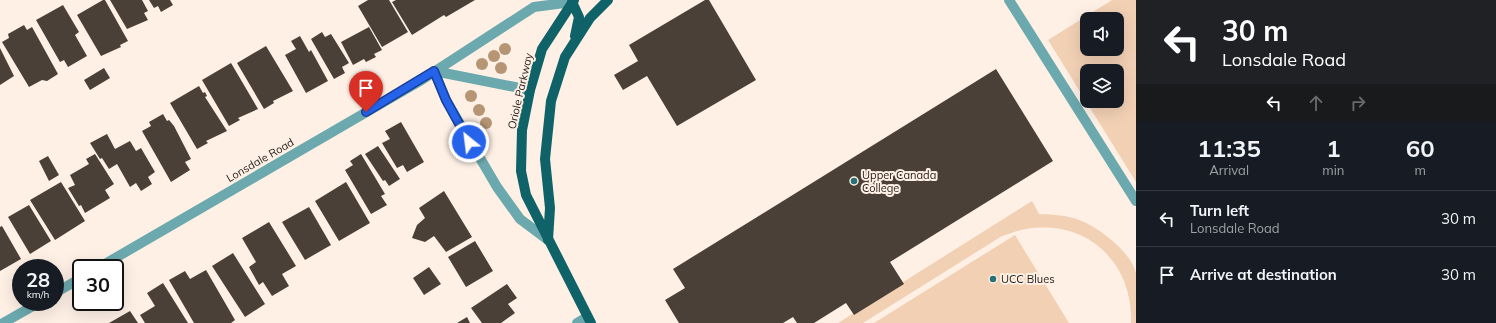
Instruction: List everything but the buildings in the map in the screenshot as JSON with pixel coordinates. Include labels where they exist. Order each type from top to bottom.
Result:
[{"type":"main road","points":[[565,57],[590,18],[608,0]]},
{"type":"main road","points":[[548,240],[550,208],[545,159],[551,101],[565,57],[576,32],[579,17],[572,1]]},
{"type":"main road","name":"Oriole Parkway","points":[[572,1],[542,49],[530,90],[522,130],[521,170],[526,195],[589,320]]},
{"type":"street","points":[[1009,0],[1136,202]]},
{"type":"street","name":"Lonsdale Road","points":[[113,259],[434,71],[534,7],[572,1]]},
{"type":"street","points":[[434,71],[530,90]]},
{"type":"street","name":"Oriole Parkway","points":[[434,71],[446,100],[497,188],[520,219],[548,240]]},
{"type":"street","points":[[4,323],[25,311]]},
{"type":"street","points":[[577,323],[589,320]]},
{"type":"shaded area","points":[[1112,0],[1136,0],[1136,182],[1090,108],[1124,108],[1124,64],[1080,64],[1080,92],[1048,40],[1080,20],[1080,56],[1124,56],[1124,12],[1093,12]]},
{"type":"shaded area","points":[[1032,201],[1039,214],[1069,217],[1082,221],[1091,226],[1110,239],[1127,256],[1136,273],[1136,323],[1131,323],[1130,301],[1124,281],[1115,264],[1102,249],[1087,238],[1068,231],[1048,228],[1023,230],[1002,236],[863,323],[838,323]]},
{"type":"shaded area","name":"UCC Blues","points":[[1015,235],[1069,323],[874,323]]},
{"type":"place","name":"Upper Canada College","points":[[854,181]]},
{"type":"place","name":"UCC Blues","points":[[993,279]]},
{"type":"route","points":[[366,112],[420,81],[434,71],[446,100],[469,142]]}]
